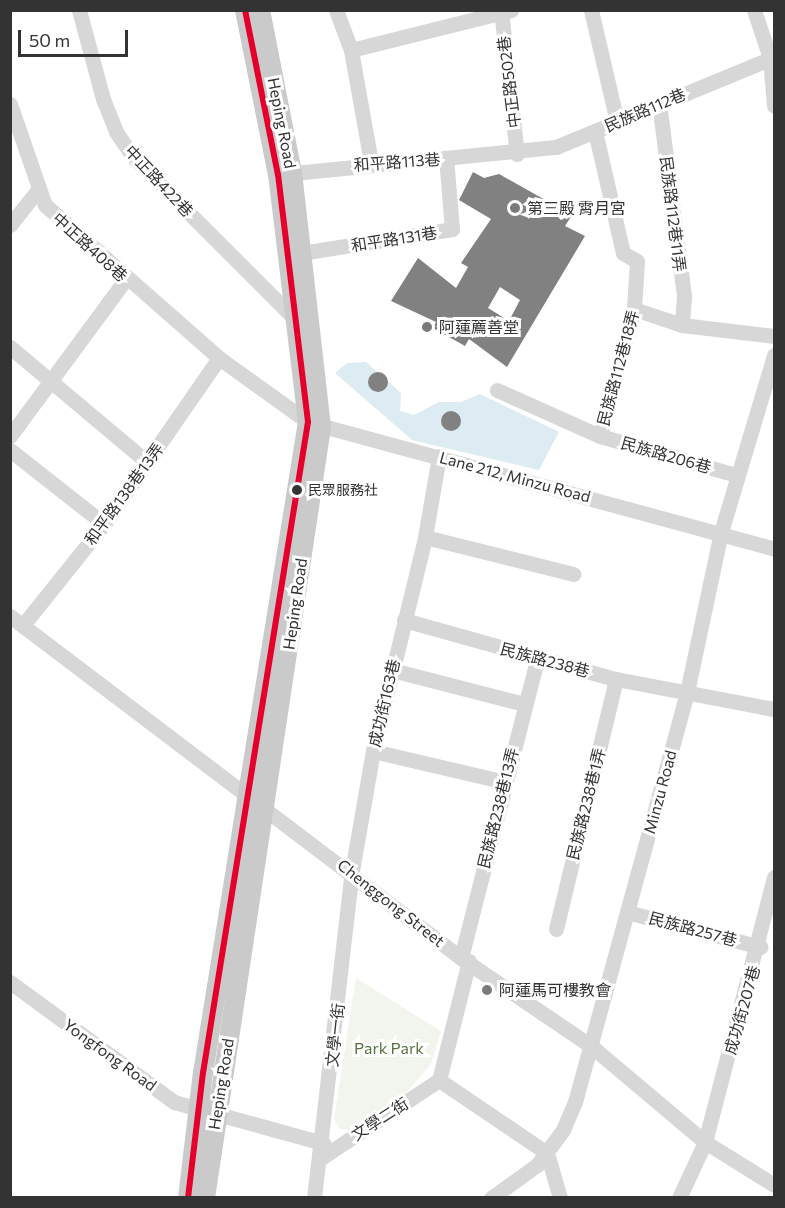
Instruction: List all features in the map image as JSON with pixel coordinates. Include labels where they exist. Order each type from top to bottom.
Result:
[{"type":"main road","name":"Heping Road","points":[[188,1197],[207,1114],[265,808],[314,425],[302,253],[245,10]]},
{"type":"main road","name":"Heping Road","points":[[205,1197],[207,1114],[248,795],[314,425],[294,318],[285,174],[260,10]]},
{"type":"street","name":"中正路422巷","points":[[79,10],[103,99],[116,132],[135,159],[294,318]]},
{"type":"street","points":[[336,10],[351,50],[371,162]]},
{"type":"street","points":[[591,10],[618,122]]},
{"type":"street","points":[[754,10],[772,58],[774,106]]},
{"type":"street","points":[[351,50],[504,11]]},
{"type":"street","name":"中正路502巷","points":[[504,11],[517,154]]},
{"type":"street","name":"民族路112巷","points":[[517,154],[556,147],[772,58]]},
{"type":"street","name":"民族路112巷11弄","points":[[659,103],[684,296],[682,325]]},
{"type":"street","name":"中正路408巷","points":[[11,108],[37,191],[54,214],[125,280],[219,358],[314,425]]},
{"type":"street","name":"民族路112巷18弄","points":[[595,131],[623,253],[637,261],[634,309],[600,436]]},
{"type":"street","name":"和平路113巷","points":[[285,174],[371,162],[517,154]]},
{"type":"street","name":"和平路131巷","points":[[302,253],[452,229],[446,158]]},
{"type":"street","points":[[10,225],[37,191]]},
{"type":"street","points":[[10,436],[125,280]]},
{"type":"street","points":[[634,309],[682,325],[774,336]]},
{"type":"street","points":[[10,347],[148,463]]},
{"type":"street","name":"Minzu Road","points":[[491,1197],[527,1174],[547,1153],[575,1102],[687,692],[721,532],[736,475],[774,355]]},
{"type":"street","name":"和平路138巷13弄","points":[[23,625],[104,524],[219,358]]},
{"type":"street","name":"民族路206巷","points":[[497,390],[600,436],[736,475]]},
{"type":"street","name":"Lane 212, Minzu Road","points":[[314,425],[439,456],[721,532],[774,549]]},
{"type":"street","points":[[10,450],[104,524]]},
{"type":"street","name":"成功街163巷","points":[[352,872],[373,751],[425,537],[439,456]]},
{"type":"street","points":[[425,537],[573,574]]},
{"type":"street","name":"Chenggong Street","points":[[10,616],[352,872],[465,960],[591,1046],[705,1142],[774,1185]]},
{"type":"street","name":"民族路238巷","points":[[404,621],[616,679],[774,709]]},
{"type":"street","name":"民族路238巷13弄","points":[[465,960],[505,782],[537,659]]},
{"type":"street","points":[[392,670],[524,704]]},
{"type":"street","name":"民族路238巷1弄","points":[[556,929],[616,679]]},
{"type":"street","points":[[373,751],[505,782]]},
{"type":"street","name":"文學一街","points":[[314,1197],[322,1150],[352,872]]},
{"type":"street","name":"成功街207巷","points":[[679,1197],[705,1142],[765,942],[774,877]]},
{"type":"street","name":"民族路257巷","points":[[627,912],[765,942]]},
{"type":"street","points":[[465,960],[439,1080],[547,1153],[560,1197]]},
{"type":"street","name":"Yongfong Road","points":[[10,982],[174,1102],[322,1150]]},
{"type":"street","name":"文學二街","points":[[322,1150],[439,1080]]},
{"type":"green space","name":"Park Park","points":[[356,978],[441,1031],[431,1064],[405,1094],[350,1131],[339,1128],[334,1119]]},
{"type":"shaded area","points":[[366,362],[401,393],[400,411],[414,415],[439,402],[461,402],[480,394],[559,432],[539,470],[412,440],[335,373],[347,363]]},
{"type":"building","points":[[473,172],[484,178],[499,174],[572,215],[565,226],[585,236],[507,367],[469,339],[465,346],[433,328],[436,322],[391,301],[418,258],[456,288],[468,267],[461,263],[491,219],[459,200]],"holes":[[[500,287],[520,300],[509,321],[488,308]]]},
{"type":"building","points":[[374,372],[382,372],[388,378],[388,386],[382,392],[374,392],[368,386],[368,378]]},
{"type":"building","points":[[447,411],[455,411],[461,417],[461,425],[455,431],[447,431],[441,425],[441,417]]},
{"type":"transit line","points":[[188,1198],[203,1073],[308,422],[278,175],[245,10]]},
{"type":"place","name":"第三殿 霄月宮","points":[[515,208]]},
{"type":"place","name":"阿蓮薦善堂","points":[[427,327]]},
{"type":"place","name":"民眾服務社","points":[[297,490]]},
{"type":"place","name":"阿蓮馬可樓教會","points":[[487,990]]}]
